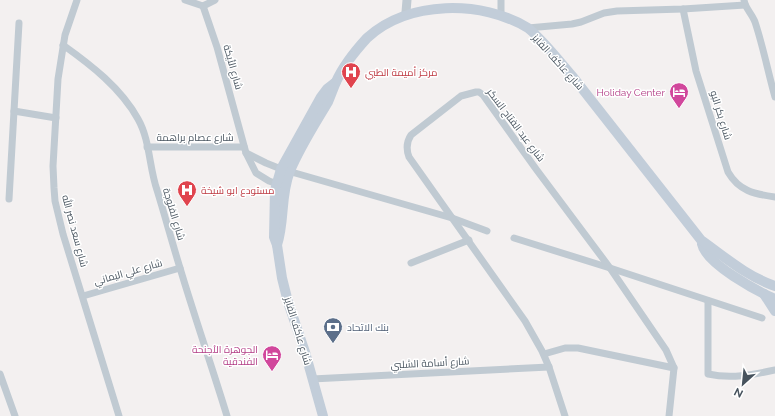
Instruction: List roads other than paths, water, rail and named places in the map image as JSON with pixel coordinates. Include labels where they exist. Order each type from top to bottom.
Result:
[{"type":"main road","name":"شارع عاكف الفايز","points":[[323,416],[305,352],[288,302],[282,278],[278,245],[274,237],[281,185],[285,170],[321,97],[327,88],[336,82],[346,64],[367,38],[385,23],[421,6],[452,2],[476,5],[501,12],[528,28],[551,51],[573,77],[701,240],[744,272],[775,286]]},
{"type":"main road","name":"شارع عاكف الفايز","points":[[701,240],[705,250],[725,270],[747,286],[775,300]]},
{"type":"main road","points":[[764,294],[775,311]]},
{"type":"street","name":"شارع سعد نصر الله","points":[[77,0],[63,45],[58,79],[53,166],[55,201],[63,234],[119,416]]},
{"type":"street","points":[[185,0],[203,6],[215,0]]},
{"type":"street","points":[[406,12],[407,0]]},
{"type":"street","points":[[501,0],[501,12]]},
{"type":"street","points":[[528,28],[572,24],[604,13],[617,11],[683,9],[744,3],[754,19],[775,97]]},
{"type":"street","name":"شارع الأيكة","points":[[203,6],[227,82],[245,150],[256,173],[281,185]]},
{"type":"street","name":"شارع بكر البو","points":[[683,9],[696,71],[728,172],[732,179],[744,189],[775,197]]},
{"type":"street","points":[[9,199],[19,23]]},
{"type":"street","name":"شارع الفلوجة","points":[[63,45],[99,73],[127,104],[141,125],[144,132],[154,181],[227,416]]},
{"type":"street","name":"شارع عبد الفتاح السكر","points":[[565,416],[544,354],[526,321],[409,157],[407,149],[408,139],[411,135],[461,96],[472,92],[479,92],[483,96],[610,268],[659,339],[674,368]]},
{"type":"street","points":[[14,111],[56,118]]},
{"type":"street","name":"شارع عصام براهمة","points":[[146,147],[245,150]]},
{"type":"street","points":[[245,150],[266,163],[285,170],[452,218],[487,231]]},
{"type":"street","points":[[514,238],[762,318]]},
{"type":"street","points":[[411,263],[469,240]]},
{"type":"street","name":"شارع علي اليماني","points":[[83,296],[180,268]]},
{"type":"street","points":[[708,301],[708,374],[726,377],[775,370]]},
{"type":"street","points":[[544,354],[565,348],[578,348],[674,368],[669,416]]},
{"type":"street","name":"شارع أسامة الشلبي","points":[[312,379],[549,367]]},
{"type":"street","points":[[0,374],[15,416]]},
{"type":"place","name":"مركز أميمة الطبي","points":[[351,89]]},
{"type":"place","name":"Holiday Center","points":[[679,109]]},
{"type":"place","name":"مستودع ابو شيخة","points":[[187,207]]},
{"type":"place","name":"بنك الاتحاد","points":[[333,344]]},
{"type":"place","name":"الجوهرة الأجنحة الفندقية","points":[[272,372]]}]
